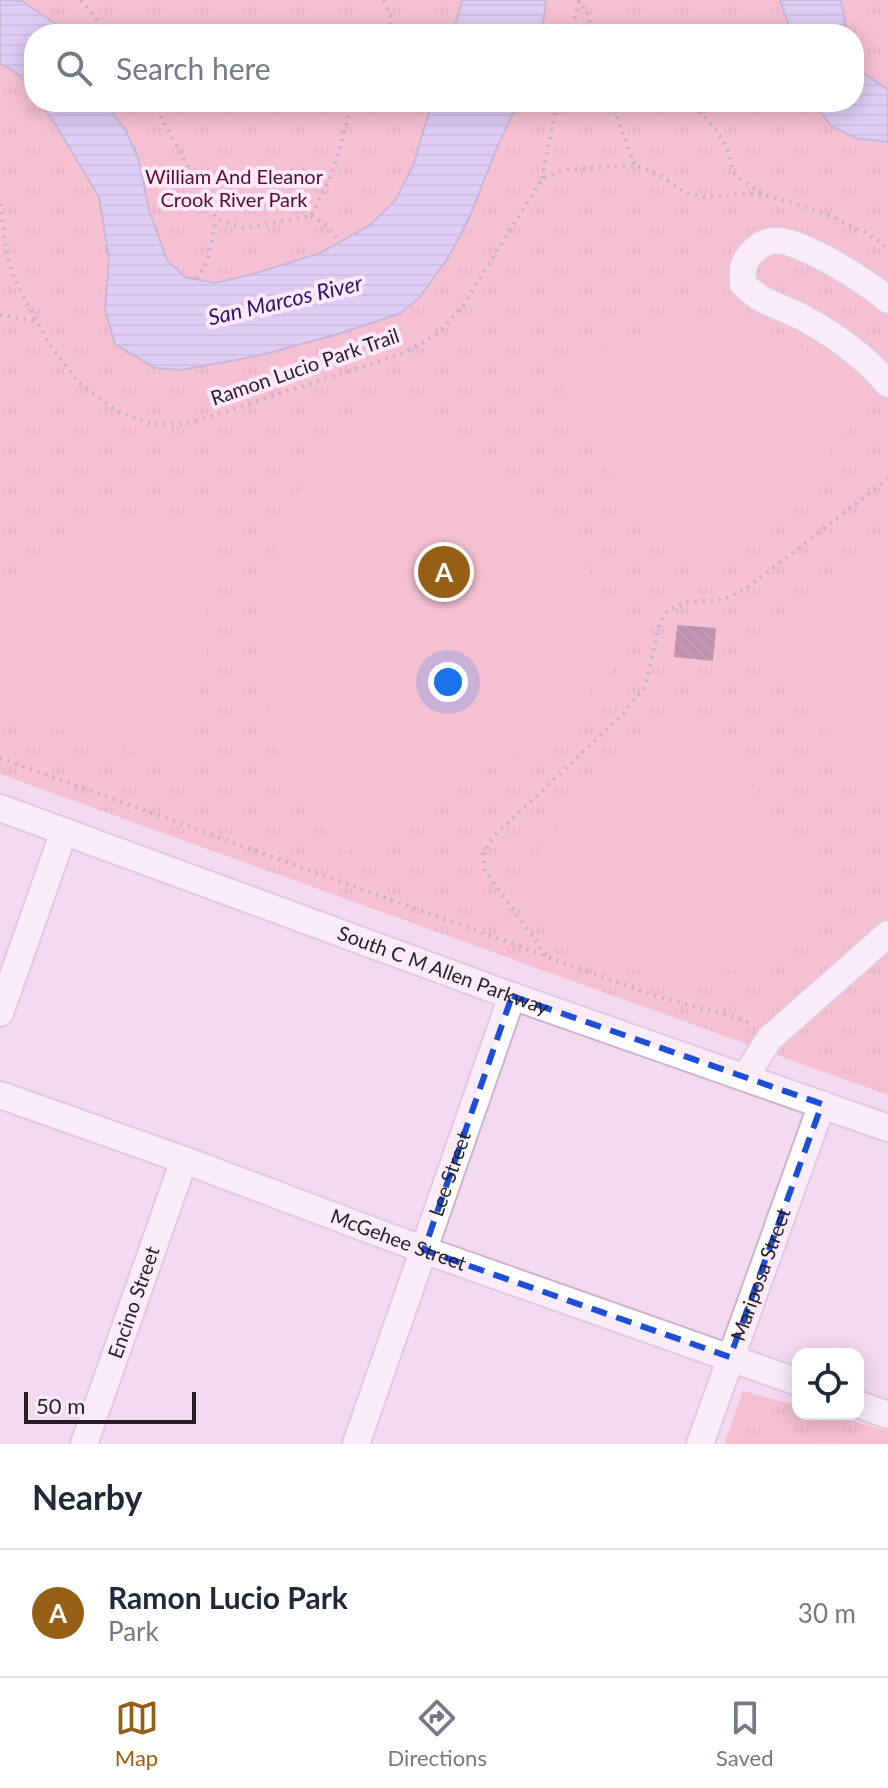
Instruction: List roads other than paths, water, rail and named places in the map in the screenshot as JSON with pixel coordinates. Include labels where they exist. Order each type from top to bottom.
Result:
[{"type":"street","points":[[888,300],[870,285],[825,258],[784,242],[771,241],[753,250],[744,266],[743,284],[755,297],[808,320],[852,348],[888,384]]},
{"type":"street","name":"South C M Allen Parkway","points":[[1,810],[512,996],[888,1128]]},
{"type":"street","points":[[0,1013],[7,973],[64,831]]},
{"type":"street","points":[[746,1076],[769,1039],[888,934]]},
{"type":"street","name":"Lee Street","points":[[356,1444],[512,996]]},
{"type":"street","name":"McGehee Street","points":[[0,1095],[792,1380]]},
{"type":"street","name":"Mariposa Street","points":[[700,1444],[822,1104]]},
{"type":"street","name":"Encino Street","points":[[84,1444],[184,1160]]},
{"type":"street","points":[[864,1406],[888,1415]]},
{"type":"water","points":[[0,0],[22,1],[56,24],[24,24],[24,81],[0,64]]},
{"type":"water","points":[[462,0],[546,0],[542,24],[456,24]]},
{"type":"water","points":[[780,0],[841,0],[845,24],[788,24]]},
{"type":"water","points":[[864,73],[888,90],[888,142],[855,138],[831,126],[820,112],[864,112]]},
{"type":"water","name":"San Marcos River","points":[[47,112],[112,112],[126,131],[138,158],[149,210],[167,260],[185,277],[215,283],[320,253],[369,226],[395,201],[413,166],[429,112],[513,112],[470,216],[448,258],[419,298],[399,314],[257,356],[181,370],[155,368],[115,344],[105,310],[109,259],[99,197]]},
{"type":"place","name":"Ramon Lucio Park","points":[[444,572]]},
{"type":"park label","name":"William And Eleanor Crook River Park","points":[[234,188]]}]
